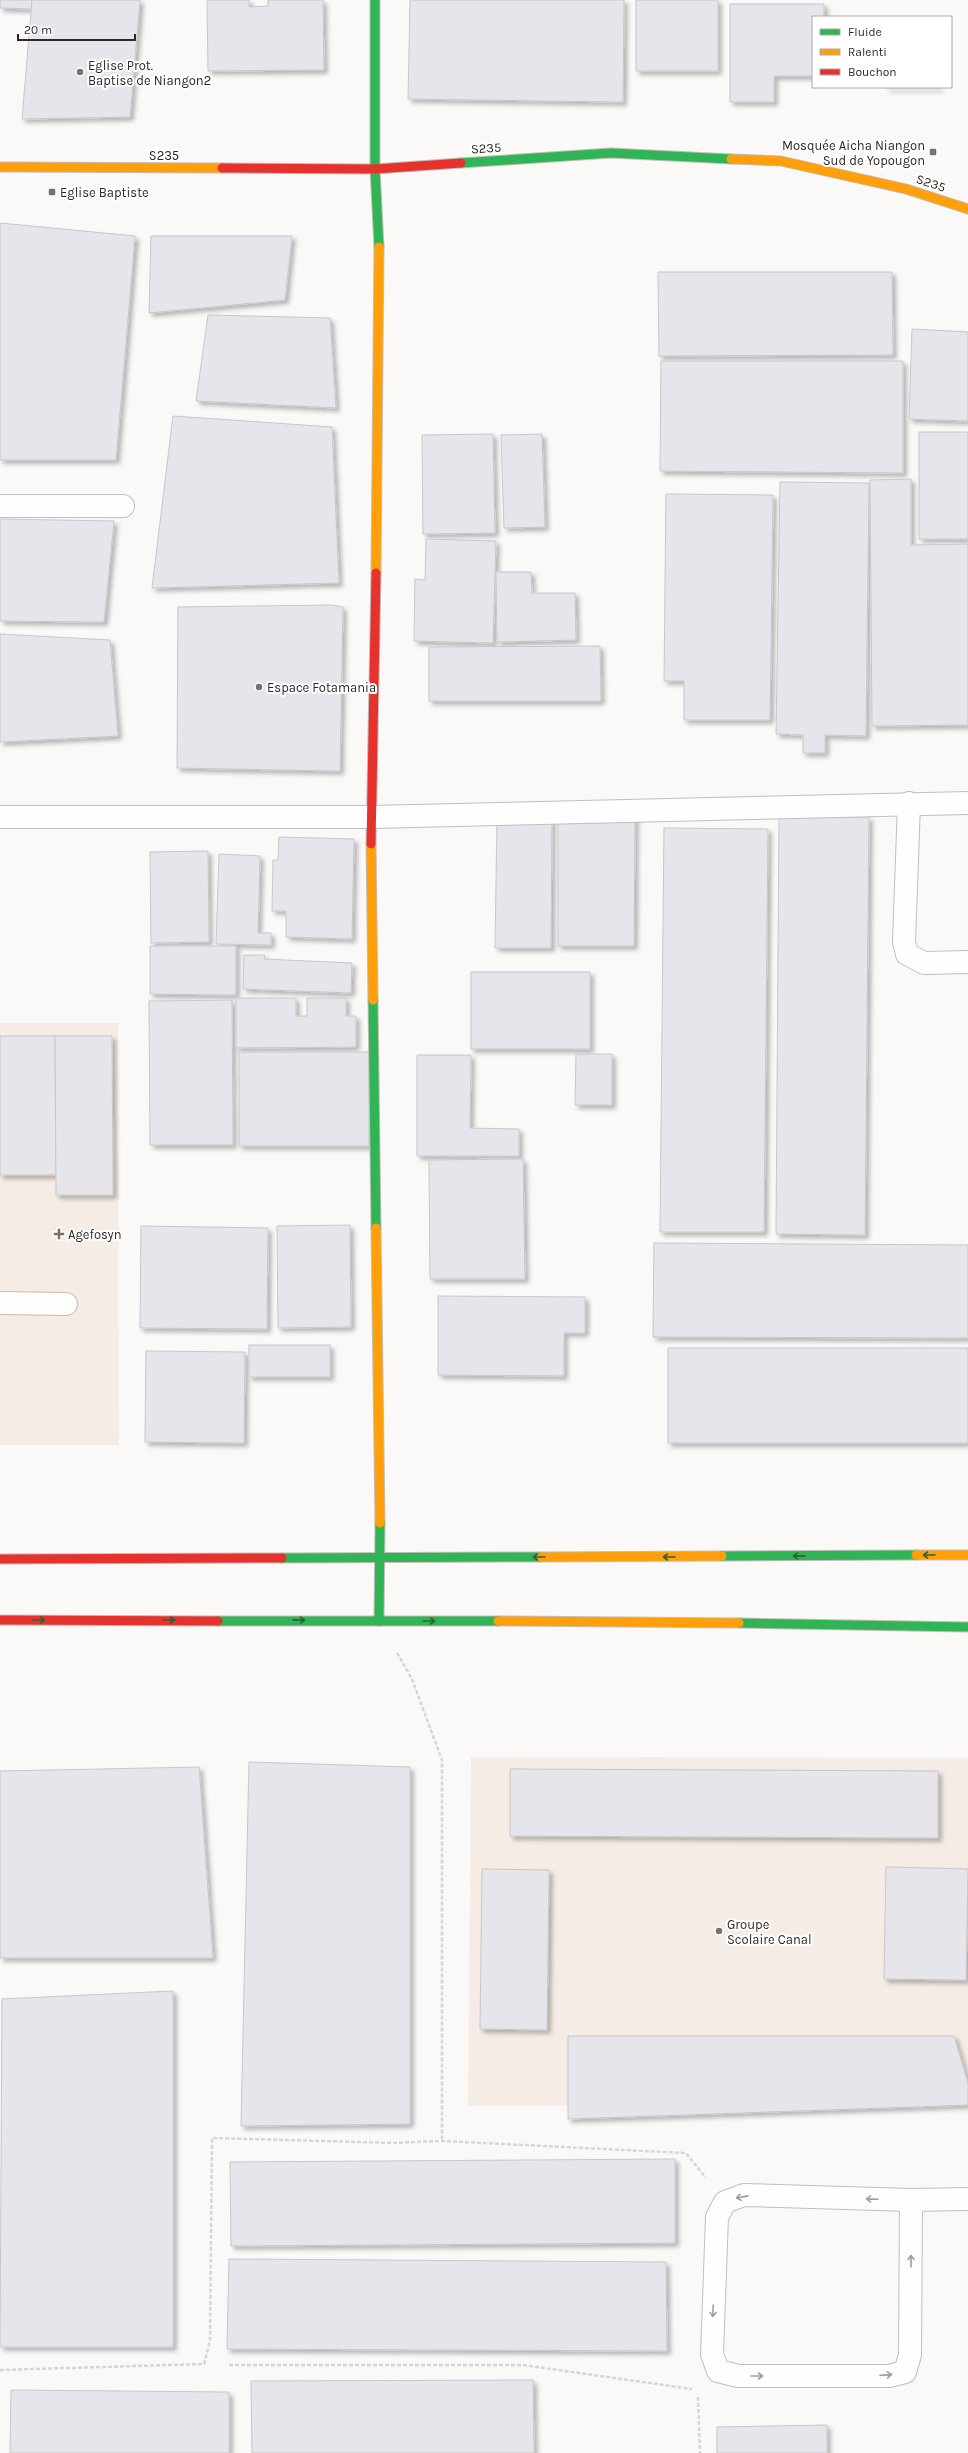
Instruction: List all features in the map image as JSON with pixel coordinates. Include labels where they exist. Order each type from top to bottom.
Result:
[{"type":"street","points":[[375,0],[375,169],[380,274],[376,664],[371,817],[380,1558],[378,1621]]},
{"type":"street","name":"S235","points":[[0,167],[375,169],[611,152],[781,161],[906,189],[968,209]]},
{"type":"street","points":[[0,506],[123,506]]},
{"type":"street","points":[[909,802],[904,942],[907,954],[924,963],[968,962]]},
{"type":"street","points":[[0,817],[371,817],[909,802],[968,802]]},
{"type":"street","points":[[0,1303],[66,1304]]},
{"type":"street","points":[[0,1559],[968,1555]]},
{"type":"street","points":[[0,1620],[378,1621],[968,1626]]},
{"type":"street","points":[[911,2200],[910,2355],[905,2372],[889,2376],[738,2376],[718,2371],[712,2354],[717,2217],[725,2202],[744,2195],[911,2200],[968,2199]]},
{"type":"path","points":[[378,1621],[412,1679],[442,1760],[442,2141]]},
{"type":"path","points":[[0,2370],[204,2364],[210,2341],[212,2138],[394,2143],[442,2141],[686,2153],[725,2202]]},
{"type":"path","points":[[229,2365],[523,2365],[698,2390],[700,2453]]},
{"type":"shaded area","name":"Agefosyn","points":[[0,1023],[118,1023],[119,1445],[0,1445]]},
{"type":"shaded area","name":"Groupe Scolaire Canal","points":[[471,1757],[968,1758],[968,2104],[468,2106]]},
{"type":"building","points":[[0,0],[32,0],[32,9],[0,8]]},
{"type":"building","name":"Eglise Prot. Baptise de Niangon2","points":[[32,0],[140,0],[130,117],[22,119]]},
{"type":"building","points":[[207,0],[249,0],[249,7],[268,6],[268,0],[323,0],[324,70],[208,71]]},
{"type":"building","points":[[410,0],[624,0],[623,102],[408,99]]},
{"type":"building","points":[[636,0],[718,0],[718,71],[636,71]]},
{"type":"building","points":[[730,4],[824,4],[824,16],[812,16],[812,76],[774,76],[774,102],[730,102]]},
{"type":"building","points":[[0,223],[135,236],[116,460],[0,460]]},
{"type":"building","points":[[151,236],[292,236],[285,300],[149,313]]},
{"type":"building","points":[[658,272],[892,272],[893,355],[659,356]]},
{"type":"building","points":[[208,315],[330,318],[336,408],[196,401]]},
{"type":"building","points":[[912,329],[968,332],[968,421],[909,419]]},
{"type":"building","points":[[661,361],[903,361],[903,473],[660,471]]},
{"type":"building","points":[[173,416],[332,427],[339,583],[152,588]]},
{"type":"building","points":[[919,432],[968,432],[968,539],[919,539]]},
{"type":"building","points":[[493,434],[495,533],[423,534],[422,435]]},
{"type":"building","points":[[542,434],[545,527],[504,528],[501,435]]},
{"type":"building","points":[[911,479],[911,545],[968,544],[968,725],[872,726],[870,480]]},
{"type":"building","points":[[780,482],[869,483],[866,736],[825,735],[825,753],[803,753],[803,735],[776,734]]},
{"type":"building","points":[[666,494],[773,495],[770,720],[684,720],[684,681],[664,681]]},
{"type":"building","points":[[0,519],[114,521],[104,622],[0,621]]},
{"type":"building","points":[[426,539],[496,541],[493,643],[414,641],[415,579],[425,580]]},
{"type":"building","points":[[496,572],[531,572],[532,593],[575,593],[576,640],[497,642]]},
{"type":"building","name":"Espace Fotamania","points":[[331,605],[343,607],[340,771],[177,768],[178,607]]},
{"type":"building","points":[[0,634],[110,640],[118,736],[0,742]]},
{"type":"building","points":[[600,646],[601,701],[429,701],[429,647]]},
{"type":"building","points":[[558,815],[635,816],[634,946],[558,946]]},
{"type":"building","points":[[779,816],[869,817],[865,1235],[776,1234]]},
{"type":"building","points":[[497,817],[552,817],[551,948],[495,948]]},
{"type":"building","points":[[664,828],[768,829],[764,1232],[660,1232]]},
{"type":"building","points":[[279,837],[354,839],[352,939],[286,937],[286,911],[272,911],[273,860],[278,860]]},
{"type":"building","points":[[208,851],[209,942],[151,943],[150,852]]},
{"type":"building","points":[[219,854],[260,856],[258,933],[271,933],[271,945],[216,944]]},
{"type":"building","points":[[150,946],[236,946],[236,995],[150,994]]},
{"type":"building","points":[[244,955],[265,955],[264,959],[352,963],[351,993],[243,989]]},
{"type":"building","points":[[471,972],[590,972],[590,1049],[471,1049]]},
{"type":"building","points":[[236,998],[296,998],[296,1016],[307,1016],[307,998],[346,998],[346,1016],[356,1016],[356,1047],[236,1048]]},
{"type":"building","points":[[232,1000],[233,1145],[150,1145],[149,1001]]},
{"type":"building","points":[[0,1036],[55,1036],[56,1175],[0,1175]]},
{"type":"building","points":[[55,1036],[112,1036],[113,1195],[56,1195]]},
{"type":"building","points":[[239,1052],[369,1052],[369,1146],[239,1146]]},
{"type":"building","points":[[576,1054],[612,1054],[612,1105],[575,1105]]},
{"type":"building","points":[[417,1055],[471,1055],[470,1128],[519,1129],[519,1156],[417,1156]]},
{"type":"building","points":[[523,1159],[525,1279],[430,1279],[429,1160]]},
{"type":"building","points":[[350,1225],[351,1327],[278,1328],[277,1226]]},
{"type":"building","points":[[141,1226],[268,1228],[267,1329],[140,1328]]},
{"type":"building","points":[[654,1243],[968,1245],[968,1338],[653,1337]]},
{"type":"building","points":[[438,1296],[585,1297],[585,1333],[564,1333],[564,1376],[438,1375]]},
{"type":"building","points":[[249,1345],[330,1345],[330,1377],[249,1377]]},
{"type":"building","points":[[668,1348],[968,1348],[968,1443],[668,1443]]},
{"type":"building","points":[[146,1351],[245,1352],[244,1443],[145,1442]]},
{"type":"building","points":[[249,1762],[410,1767],[410,2124],[241,2126]]},
{"type":"building","points":[[199,1767],[213,1958],[0,1958],[0,1771]]},
{"type":"building","points":[[510,1769],[938,1771],[938,1838],[510,1836]]},
{"type":"building","points":[[886,1867],[968,1869],[966,1980],[884,1979]]},
{"type":"building","points":[[482,1869],[549,1870],[547,2030],[480,2029]]},
{"type":"building","points":[[173,1991],[173,2347],[0,2347],[2,1999]]},
{"type":"building","points":[[568,2036],[954,2036],[968,2083],[968,2105],[568,2119]]},
{"type":"building","points":[[675,2159],[675,2243],[231,2246],[230,2162]]},
{"type":"building","points":[[229,2259],[666,2262],[667,2351],[227,2349]]},
{"type":"building","points":[[533,2380],[534,2453],[252,2453],[251,2381]]},
{"type":"building","points":[[11,2390],[229,2392],[229,2453],[10,2453]]},
{"type":"building","points":[[827,2425],[827,2453],[717,2453],[717,2427]]},
{"type":"traffic: fast","points":[[375,0],[375,169],[379,247]]},
{"type":"traffic: fast","points":[[461,163],[611,153],[731,159]]},
{"type":"traffic: fast","points":[[373,1000],[376,1228]]},
{"type":"traffic: fast","points":[[379,1621],[380,1523]]},
{"type":"traffic: fast","points":[[722,1556],[916,1555]]},
{"type":"traffic: fast","points":[[282,1558],[540,1557]]},
{"type":"traffic: fast","points":[[218,1621],[498,1621]]},
{"type":"traffic: fast","points":[[739,1623],[968,1627]]},
{"type":"traffic: slow","points":[[731,159],[781,161],[906,189],[968,209]]},
{"type":"traffic: slow","points":[[0,167],[222,168]]},
{"type":"traffic: slow","points":[[376,573],[379,247]]},
{"type":"traffic: slow","points":[[371,844],[373,1000]]},
{"type":"traffic: slow","points":[[376,1228],[380,1523]]},
{"type":"traffic: slow","points":[[916,1555],[968,1555]]},
{"type":"traffic: slow","points":[[540,1557],[722,1556]]},
{"type":"traffic: slow","points":[[498,1621],[739,1623]]},
{"type":"traffic: jam","points":[[222,168],[375,169],[461,163]]},
{"type":"traffic: jam","points":[[371,844],[376,573]]},
{"type":"traffic: jam","points":[[0,1559],[282,1558]]},
{"type":"traffic: jam","points":[[0,1620],[218,1621]]},
{"type":"place","name":"Eglise Prot. Baptise de Niangon2","points":[[80,72]]},
{"type":"place","name":"Mosquée Aicha Niangon Sud de Yopougon","points":[[933,152]]},
{"type":"place","name":"Eglise Baptiste","points":[[52,192]]},
{"type":"place","name":"Espace Fotamania","points":[[259,687]]},
{"type":"place","name":"Agefosyn","points":[[59,1234]]},
{"type":"place","name":"Groupe Scolaire Canal","points":[[719,1931]]}]
